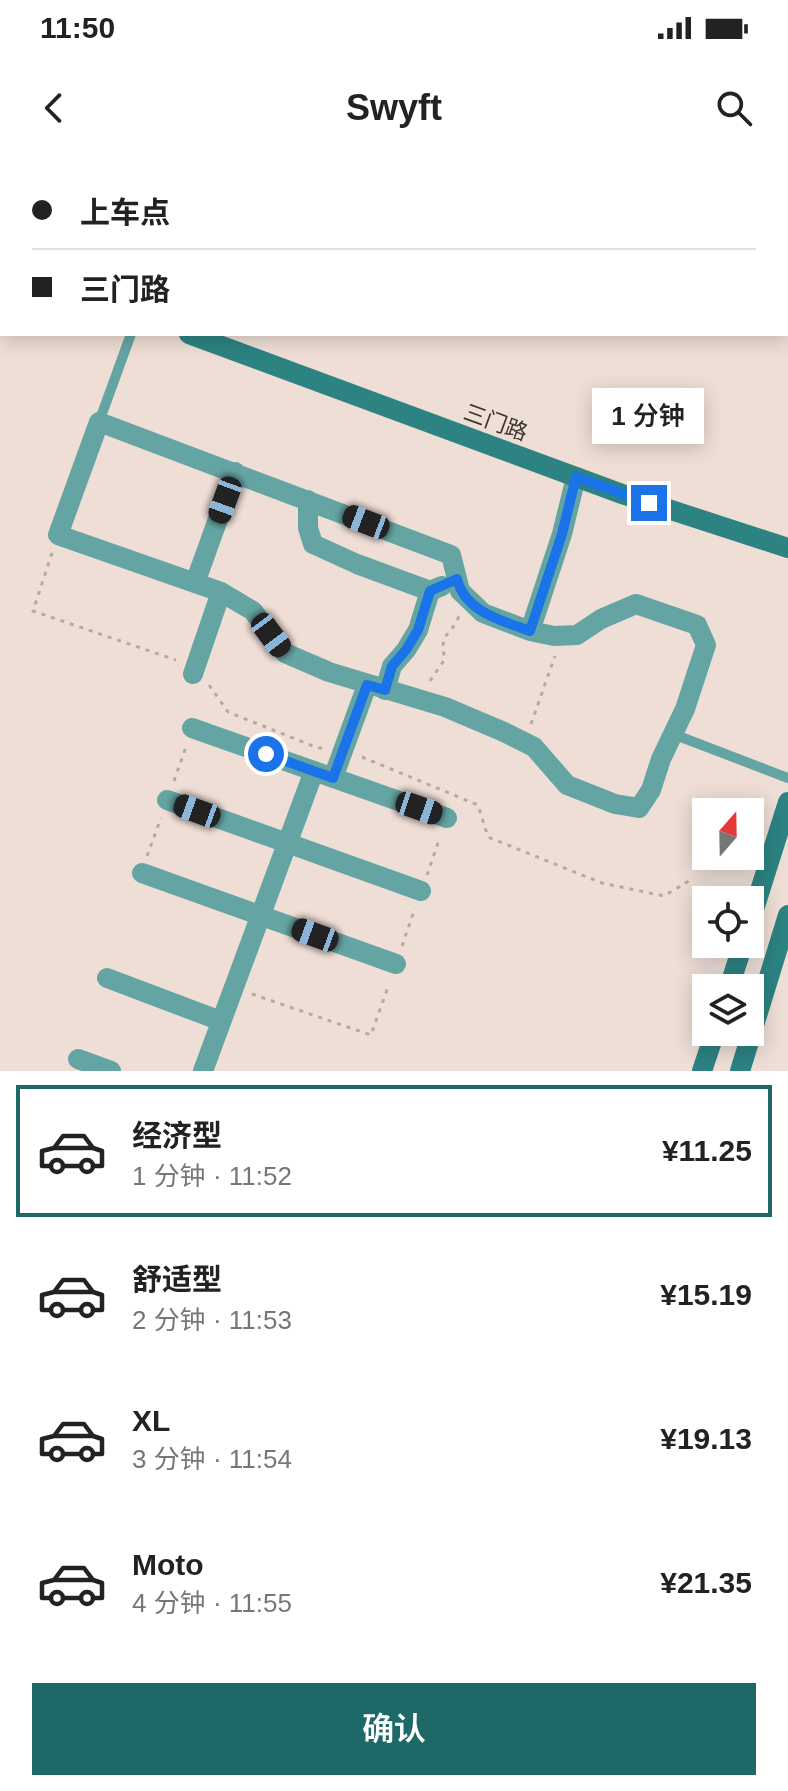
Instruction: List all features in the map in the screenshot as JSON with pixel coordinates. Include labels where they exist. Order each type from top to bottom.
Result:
[{"type":"street","name":"三门路","points":[[194,336],[576,477],[788,548]]},
{"type":"street","points":[[99,422],[235,472],[451,555],[462,588],[483,613],[530,631],[577,635],[601,619],[636,604],[697,625],[706,645],[685,709],[651,790],[639,808],[615,804],[567,785],[534,747],[445,707],[376,687],[285,653],[253,611],[221,592],[58,535],[99,422]]},
{"type":"street","points":[[195,583],[235,472]]},
{"type":"street","points":[[530,631],[562,534],[576,477]]},
{"type":"street","points":[[308,500],[308,528],[313,544],[430,591],[462,588]]},
{"type":"street","points":[[203,1071],[288,843],[324,774],[376,687],[418,630],[430,591]]},
{"type":"street","points":[[193,674],[221,592]]},
{"type":"street","points":[[192,728],[447,818]]},
{"type":"street","points":[[167,800],[421,891]]},
{"type":"street","points":[[761,886],[788,802]]},
{"type":"street","points":[[142,873],[396,964]]},
{"type":"street","points":[[740,1071],[788,915]]},
{"type":"street","points":[[107,978],[221,1021]]},
{"type":"street","points":[[702,1071],[710,1046]]},
{"type":"street","points":[[78,1059],[111,1071]]},
{"type":"lane","points":[[99,422],[130,336]]},
{"type":"lane","points":[[673,734],[788,778]]},
{"type":"path","points":[[416,699],[445,659],[442,646],[445,634],[456,623],[462,588]]},
{"type":"path","points":[[524,742],[563,636]]},
{"type":"route","points":[[266,754],[333,778],[367,685],[385,690],[392,666],[418,630],[430,591],[457,579],[460,591],[483,613],[530,631],[562,534],[576,477],[649,503]]}]
